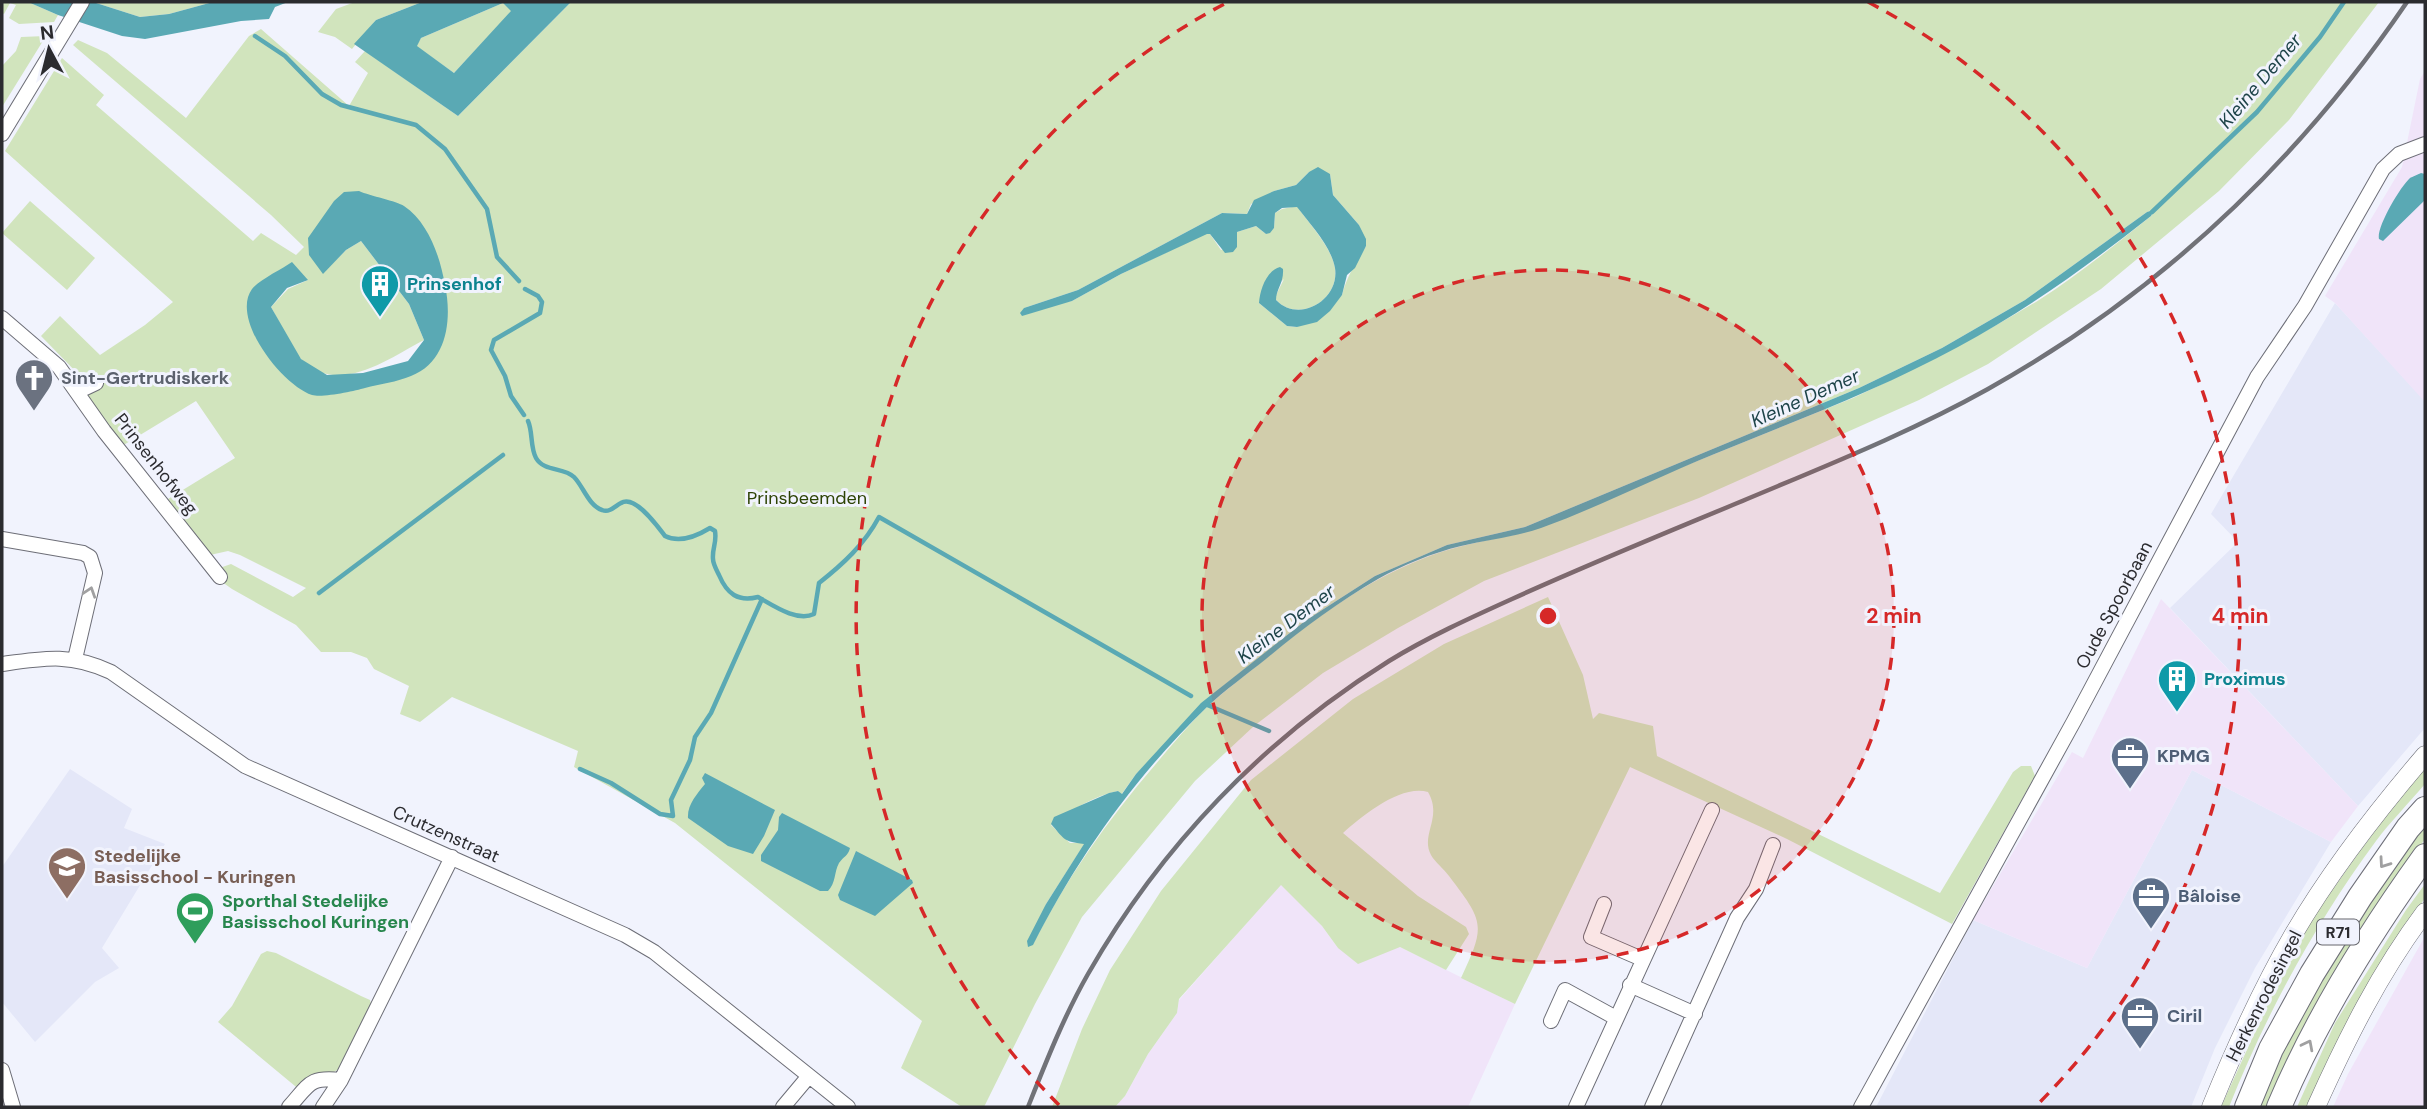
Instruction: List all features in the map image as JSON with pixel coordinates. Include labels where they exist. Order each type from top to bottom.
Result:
[{"type":"highway","name":"Herkenrodesingel","points":[[2247,1107],[2271,1049],[2312,974],[2360,897],[2408,828],[2425,809]]},
{"type":"highway","name":"R71","points":[[2279,1107],[2292,1075],[2336,991],[2383,914],[2425,856]]},
{"type":"street","points":[[2,134],[82,2]]},
{"type":"street","name":"Oude Spoorbaan","points":[[1861,1107],[2074,721],[2257,377],[2305,306],[2384,169],[2399,154],[2425,144]]},
{"type":"street","name":"Prinsenhofweg","points":[[2,318],[59,367],[104,431],[220,577]]},
{"type":"street","points":[[77,392],[96,383]]},
{"type":"street","points":[[2,539],[83,553],[94,563],[93,587],[86,603],[75,659]]},
{"type":"street","name":"Crutzenstraat","points":[[2,664],[66,657],[111,672],[245,766],[625,935],[654,952],[848,1107]]},
{"type":"street","name":"Herkenrodesingel","points":[[2211,1107],[2254,1009],[2294,933],[2355,842],[2425,755]]},
{"type":"street","points":[[1576,1107],[1712,810]]},
{"type":"street","points":[[1652,1107],[1737,918],[1756,889],[1773,845]]},
{"type":"street","points":[[323,1107],[341,1080],[452,857]]},
{"type":"street","points":[[1604,904],[1591,937],[1642,960]]},
{"type":"street","points":[[2316,1107],[2366,1003],[2403,942],[2425,912]]},
{"type":"street","points":[[1630,985],[1695,1013]]},
{"type":"street","points":[[1551,1021],[1565,990],[1616,1018]]},
{"type":"street","points":[[2,1070],[13,1107]]},
{"type":"street","points":[[783,1107],[809,1076]]},
{"type":"street","points":[[289,1107],[314,1080],[321,1077],[341,1080]]},
{"type":"shaded area","points":[[2425,71],[2425,402],[2335,303],[2325,296],[2402,167],[2420,79]]},
{"type":"shaded area","points":[[2335,303],[2425,401],[2425,728],[2358,806],[2170,608],[2238,542],[2211,514]]},
{"type":"shaded area","points":[[2161,599],[2358,806],[2331,842],[2192,770],[2087,968],[1973,920],[2072,752],[2083,758]]},
{"type":"shaded area","name":"Stedelijke Basisschool - Kuringen","points":[[70,769],[132,809],[124,828],[165,844],[102,948],[119,968],[95,982],[35,1042],[2,1002],[2,867]]},
{"type":"shaded area","points":[[2192,770],[2331,842],[2255,968],[2215,1048],[2191,1107],[1876,1107],[1973,920],[2087,968]]},
{"type":"shaded area","points":[[1281,884],[1322,926],[1338,948],[1400,947],[1515,1004],[1468,1107],[1115,1107],[1125,1096],[1148,1054],[1177,1013],[1179,1000]]},
{"type":"shaded area","points":[[2425,936],[2425,1107],[2333,1107],[2348,1074]]},
{"type":"green space","points":[[2,2],[28,2],[58,15],[54,22],[19,24],[9,18],[16,5],[10,3],[4,14]]},
{"type":"green space","points":[[93,2],[213,2],[169,14],[140,17]]},
{"type":"green space","points":[[355,2],[422,2],[376,20],[352,49],[335,37],[318,32],[336,9]]},
{"type":"green space","name":"Prinsbeemden","points":[[571,2],[2379,2],[2289,120],[2219,191],[2101,289],[1988,364],[1919,400],[1699,498],[1484,581],[1323,673],[1254,726],[1195,781],[1082,917],[984,1107],[962,1107],[901,1068],[922,1021],[675,823],[574,767],[578,751],[452,697],[420,722],[400,714],[409,686],[374,669],[367,658],[351,652],[321,652],[296,625],[232,589],[208,572],[231,564],[293,597],[306,588],[240,555],[228,551],[210,555],[168,499],[235,458],[196,401],[122,446],[76,381],[81,377],[41,336],[60,316],[100,355],[145,325],[173,302],[5,151],[62,58],[104,95],[96,105],[253,241],[261,233],[296,255],[304,247],[271,215],[73,45],[78,40],[107,53],[186,118],[249,36],[261,29],[349,106],[368,73],[355,62],[365,51],[458,116]],"holes":[[[1309,172],[1330,174],[1333,195],[1359,225],[1366,246],[1349,275],[1342,295],[1297,327],[1287,326],[1259,303],[1284,279],[1276,300],[1285,307],[1306,309],[1325,299],[1335,280],[1333,260],[1297,206],[1275,213],[1274,228],[1266,234],[1256,226],[1237,232],[1237,246],[1221,250],[1207,233],[1072,301],[1024,308],[1078,290],[1222,213],[1247,214],[1251,204],[1274,191],[1296,185]],[[2154,211],[2110,249],[2039,300],[1994,327],[1901,375],[1853,398],[1514,535],[1422,559],[1344,600],[1232,685],[1187,727],[1104,829],[1059,896],[1033,944],[1046,904],[1085,843],[1070,843],[1051,825],[1092,800],[1118,791],[1121,795],[1136,774],[1223,686],[1305,621],[1375,576],[1447,545],[1525,527],[1859,388],[1942,348],[2025,300],[2147,212]],[[370,217],[434,357],[314,395],[253,289],[308,280],[288,289],[271,307],[301,359],[315,370],[330,375],[362,371],[424,340],[409,304],[361,241],[346,250],[323,273]]]},
{"type":"green space","points":[[503,3],[512,11],[454,73],[416,46],[421,38]]},
{"type":"green space","points":[[46,36],[2,107],[2,66],[16,51],[21,37]]},
{"type":"green space","points":[[30,201],[95,258],[67,290],[2,233]]},
{"type":"green space","points":[[1548,597],[1583,675],[1593,719],[1599,713],[1653,726],[1657,756],[1940,893],[2013,772],[2021,766],[2031,766],[2035,776],[1952,924],[1787,839],[1630,767],[1515,1004],[1461,978],[1475,946],[1478,924],[1461,891],[1431,855],[1428,840],[1433,810],[1428,792],[1406,793],[1383,803],[1343,833],[1418,896],[1466,927],[1469,934],[1446,970],[1400,947],[1358,964],[1338,948],[1322,926],[1281,885],[1179,999],[1177,1013],[1148,1054],[1125,1096],[1115,1107],[1052,1107],[1082,1029],[1110,970],[1161,891],[1251,780],[1353,699],[1444,644]]},
{"type":"green space","points":[[2425,768],[2425,784],[2376,841],[2313,936],[2276,1003],[2229,1107],[2221,1107],[2284,968],[2319,909],[2362,848]]},
{"type":"green space","points":[[2425,825],[2425,839],[2360,931],[2269,1107],[2259,1107],[2293,1032],[2332,960],[2376,891]]},
{"type":"green space","points":[[2425,884],[2425,898],[2399,937],[2309,1107],[2297,1107],[2335,1023]]},
{"type":"green space","points":[[267,951],[370,1000],[371,1004],[339,1069],[301,1091],[218,1022],[232,1006],[261,954]]},
{"type":"water","points":[[28,2],[93,2],[140,17],[169,14],[213,2],[288,2],[275,7],[269,19],[241,21],[145,39],[122,36]]},
{"type":"water","points":[[422,2],[571,2],[458,116],[354,44],[376,20]],"holes":[[[503,3],[511,11],[454,73],[417,46],[421,38]]]},
{"type":"water","points":[[1318,167],[1330,174],[1333,195],[1359,225],[1366,239],[1366,246],[1355,268],[1347,275],[1342,295],[1317,322],[1297,327],[1287,326],[1259,303],[1267,277],[1280,267],[1283,274],[1276,300],[1285,307],[1296,310],[1306,309],[1325,299],[1335,280],[1335,268],[1329,252],[1297,207],[1282,208],[1275,213],[1274,228],[1270,233],[1266,234],[1256,226],[1237,232],[1237,247],[1233,252],[1225,253],[1210,234],[1207,234],[1121,274],[1072,301],[1022,316],[1020,313],[1024,308],[1078,290],[1222,213],[1247,214],[1254,200],[1296,185]]},
{"type":"water","points":[[2425,174],[2425,200],[2383,241],[2379,239],[2381,226],[2395,198],[2410,178]]},
{"type":"water","points":[[359,191],[404,206],[427,231],[440,263],[445,285],[447,325],[440,350],[433,361],[411,376],[346,392],[312,395],[287,379],[274,365],[263,350],[248,317],[247,302],[252,289],[292,262],[308,280],[287,288],[271,307],[301,359],[327,375],[363,373],[408,361],[424,340],[409,304],[361,241],[346,250],[323,274],[309,255],[308,238],[334,201],[344,192]]},
{"type":"water","points":[[2154,210],[2151,216],[2128,234],[2033,302],[1984,333],[1898,377],[1563,520],[1531,531],[1439,552],[1418,560],[1349,597],[1306,627],[1228,689],[1156,760],[1110,818],[1069,881],[1033,945],[1028,947],[1027,941],[1046,904],[1084,844],[1062,837],[1051,824],[1054,817],[1109,793],[1118,791],[1122,794],[1136,774],[1201,703],[1305,621],[1375,576],[1447,545],[1525,527],[1859,388],[1942,348],[2025,300],[2147,212]]},
{"type":"water","points":[[705,773],[775,810],[753,854],[728,846],[688,818],[691,804],[705,784],[702,778]]},
{"type":"water","points":[[782,813],[850,848],[839,863],[828,891],[820,891],[761,861],[761,855],[778,830]]},
{"type":"water","points":[[856,851],[912,880],[913,883],[875,916],[840,900],[838,895]]},
{"type":"waterway","name":"Kleine Demer","points":[[2152,212],[2257,112],[2320,37],[2344,2]]},
{"type":"waterway","name":"Kleine Demer","points":[[255,36],[285,56],[322,94],[341,105],[416,125],[445,149],[487,209],[497,257],[519,281]]},
{"type":"waterway","name":"Kleine Demer","points":[[524,415],[511,396],[505,376],[491,350],[494,340],[540,313],[542,302],[538,296],[525,289]]},
{"type":"waterway","name":"Kleine Demer","points":[[528,421],[536,458],[549,468],[574,477],[597,508],[608,511],[627,501],[633,503],[670,538],[688,538],[710,528],[715,531],[714,565],[722,582],[734,595],[758,597],[793,615],[814,614],[819,583],[852,553],[879,517],[1191,696]]},
{"type":"waterway","points":[[319,593],[503,455]]},
{"type":"waterway","points":[[580,769],[611,783],[660,814],[673,816],[671,800],[690,760],[695,737],[711,713],[762,599]]},
{"type":"waterway","points":[[1205,704],[1269,731]]},
{"type":"railway","points":[[1028,1107],[1079,990],[1148,882],[1182,839],[1219,799],[1300,725],[1389,661],[1449,628],[1570,573],[1899,434],[1959,405],[2050,352],[2167,267],[2220,220],[2271,170],[2319,117],[2365,61],[2407,2]]},
{"type":"place","name":"Prinsenhof","points":[[380,318]]},
{"type":"place","name":"Sint-Gertrudiskerk","points":[[34,412]]},
{"type":"place","name":"Proximus","points":[[2177,713]]},
{"type":"place","name":"KPMG","points":[[2130,790]]},
{"type":"place","name":"Stedelijke Basisschool - Kuringen","points":[[67,900]]},
{"type":"place","name":"Bâloise","points":[[2151,930]]},
{"type":"place","name":"Sporthal Stedelijke Basisschool Kuringen","points":[[195,945]]},
{"type":"place","name":"Ciril","points":[[2140,1050]]}]
